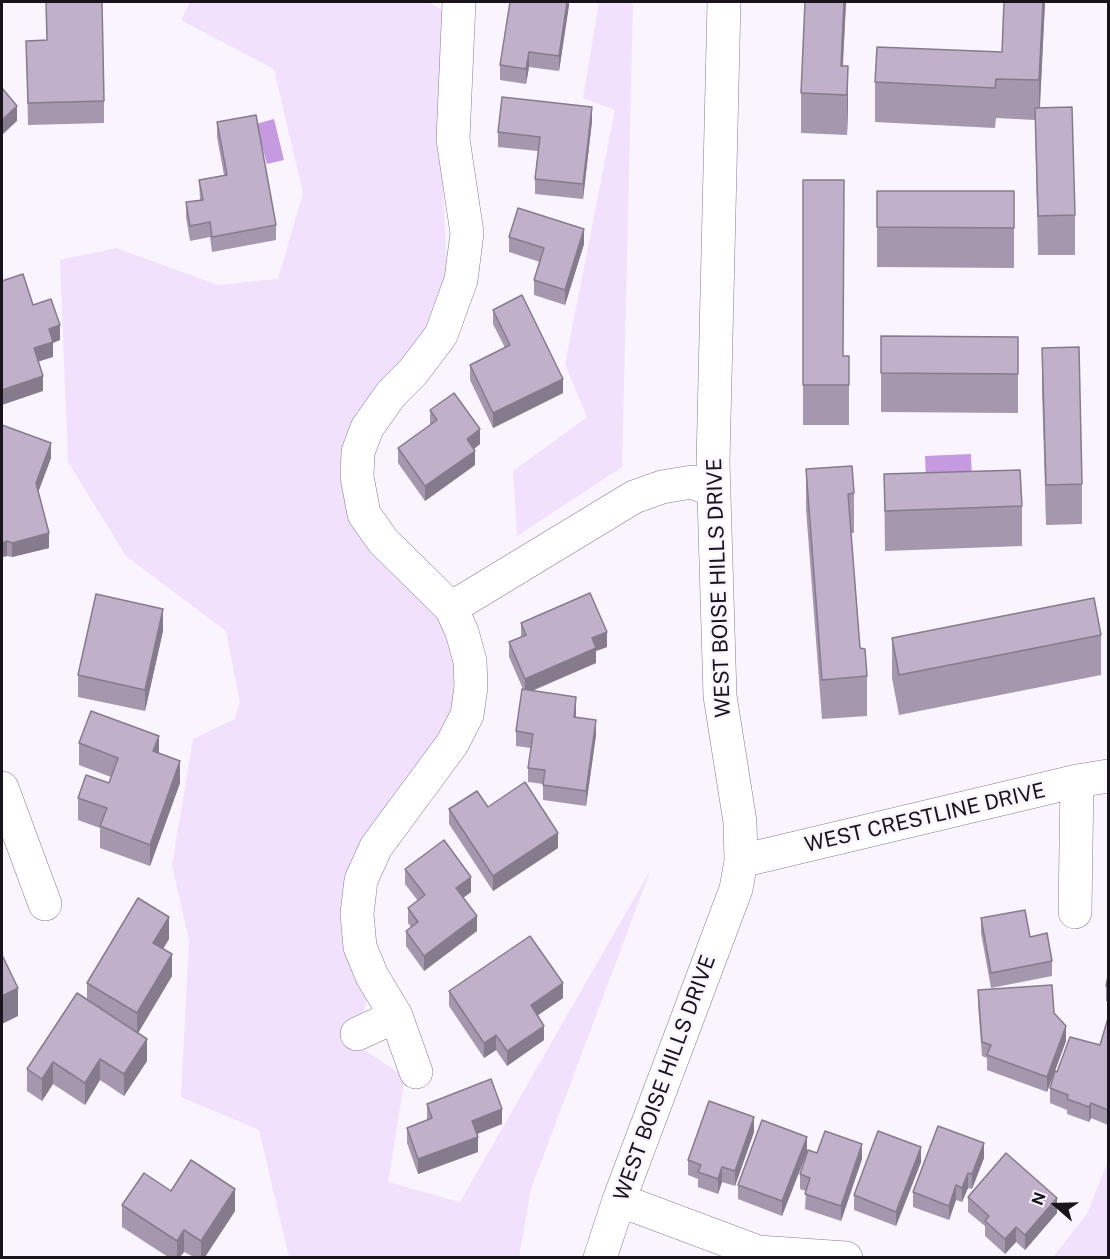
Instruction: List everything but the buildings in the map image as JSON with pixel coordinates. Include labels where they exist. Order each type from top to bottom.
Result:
[{"type":"street","points":[[416,1072],[396,1016],[372,975],[360,947],[357,914],[361,880],[376,847],[452,744],[466,715],[471,687],[470,661],[462,632],[451,608],[383,541],[364,514],[357,477],[358,452],[367,428],[391,394],[413,372],[441,335],[461,280],[467,233],[453,139],[459,2]]},
{"type":"street","name":"WEST BOISE HILLS DRIVE","points":[[600,1257],[619,1200],[732,900],[741,861],[740,822],[720,696],[713,490],[724,2]]},
{"type":"street","points":[[451,608],[634,497],[692,482],[713,490]]},
{"type":"street","name":"WEST CRESTLINE DRIVE","points":[[741,861],[1077,781],[1108,776]]},
{"type":"street","points":[[1075,912],[1077,781]]},
{"type":"street","points":[[2,788],[45,904]]},
{"type":"street","points":[[357,1034],[396,1016]]},
{"type":"street","points":[[619,1200],[758,1255],[846,1257]]},
{"type":"shaded area","points":[[190,2],[429,2],[449,15],[440,115],[447,277],[427,331],[357,412],[339,470],[352,521],[388,568],[439,620],[456,660],[458,698],[442,733],[370,827],[344,879],[345,942],[369,994],[354,1043],[405,1077],[388,1182],[460,1202],[651,869],[531,1189],[519,1257],[289,1257],[259,1130],[181,1097],[189,940],[172,865],[193,739],[235,719],[240,702],[226,631],[126,556],[68,462],[60,260],[116,248],[218,285],[278,279],[303,193],[274,69],[181,20]]},
{"type":"shaded area","points":[[599,2],[633,2],[622,467],[517,536],[513,471],[587,417],[565,364],[615,110],[583,98]]},
{"type":"shaded area","points":[[274,119],[284,160],[267,164],[256,124]]},
{"type":"shaded area","points":[[971,454],[972,477],[926,480],[925,456]]},
{"type":"shaded area","points":[[1108,1161],[1108,1257],[1053,1257],[1087,1214]]}]
